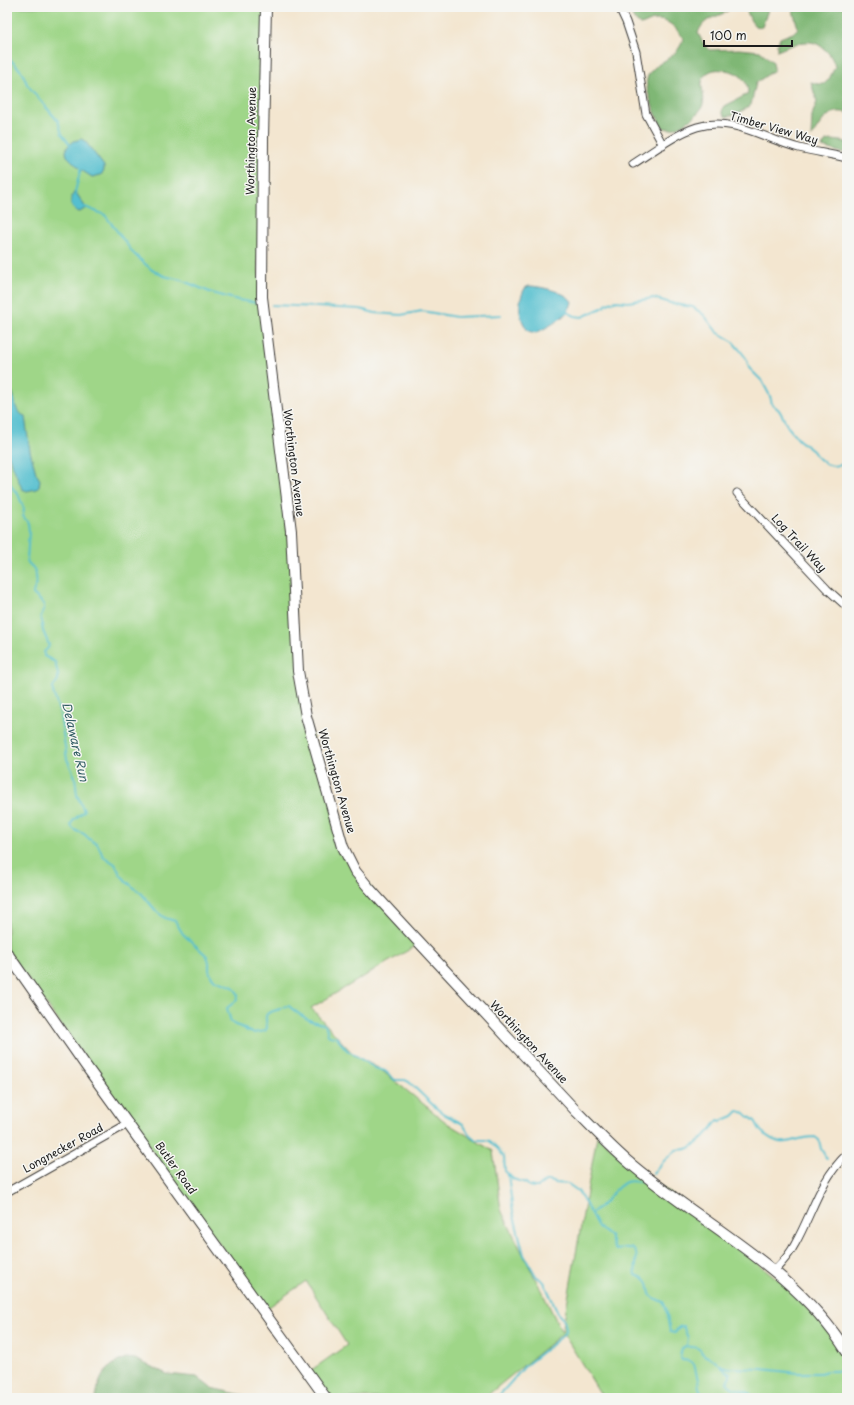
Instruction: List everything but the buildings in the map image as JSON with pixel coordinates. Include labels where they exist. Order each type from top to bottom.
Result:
[{"type":"main road","name":"Worthington Avenue","points":[[266,7],[261,255],[263,311],[291,531],[299,678],[306,716],[343,847],[351,864],[368,888],[533,1066],[610,1145],[645,1176],[774,1271],[821,1316],[834,1331],[847,1352]]},
{"type":"main road","name":"Butler Road","points":[[7,953],[86,1066],[129,1123],[326,1398]]},
{"type":"street","points":[[619,7],[626,22],[636,52],[646,114],[662,145]]},
{"type":"street","name":"Timber View Way","points":[[633,164],[662,145],[691,129],[709,124],[723,124],[748,129],[799,148],[847,158]]},
{"type":"street","name":"Log Trail Way","points":[[737,493],[818,580],[847,607]]},
{"type":"street","name":"Longnecker Road","points":[[7,1192],[129,1123]]},
{"type":"street","points":[[774,1271],[795,1245],[823,1184],[836,1165],[847,1154]]},
{"type":"green space","points":[[7,7],[267,7],[258,263],[286,511],[302,700],[346,857],[417,945],[311,1008],[354,1055],[380,1069],[447,1123],[493,1151],[501,1210],[562,1332],[597,1136],[779,1280],[819,1318],[847,1358],[847,1398],[603,1398],[563,1333],[484,1398],[330,1398],[310,1371],[347,1345],[306,1281],[266,1309],[7,950]]},
{"type":"green space","points":[[637,7],[732,7],[728,11],[709,20],[701,27],[698,33],[704,45],[710,50],[739,49],[760,51],[773,62],[774,70],[756,83],[751,105],[739,113],[726,117],[722,113],[723,107],[748,94],[748,88],[741,76],[733,72],[714,70],[706,74],[702,81],[704,100],[698,112],[685,124],[670,129],[662,127],[649,96],[647,79],[654,68],[676,52],[683,38],[672,25],[664,21],[653,20],[641,25],[638,23],[632,14],[634,9]]},
{"type":"green space","points":[[745,7],[769,7],[762,27],[755,26],[751,21]]},
{"type":"green space","points":[[792,7],[847,7],[847,113],[835,112],[825,118],[811,138],[812,115],[817,102],[811,82],[824,84],[829,79],[835,67],[828,53],[819,45],[813,43],[801,42],[777,51],[777,44],[780,38],[793,33],[798,28]]},
{"type":"green space","points":[[832,140],[847,142],[847,154],[822,147],[826,141]]},
{"type":"green space","points":[[126,1358],[135,1359],[167,1374],[197,1377],[211,1388],[247,1396],[249,1398],[96,1398],[99,1384],[104,1373],[113,1365]]},
{"type":"water","points":[[81,139],[85,141],[104,166],[104,170],[101,175],[92,177],[81,170],[67,156],[67,147],[74,141]]},
{"type":"water","points":[[75,191],[86,208],[80,212],[76,211],[71,205],[72,196]]},
{"type":"water","points":[[529,286],[546,288],[565,295],[572,302],[563,317],[536,333],[528,331],[522,320],[520,310],[522,294],[525,288]]},
{"type":"water","points":[[7,382],[17,409],[25,417],[30,451],[36,473],[40,480],[39,486],[36,489],[27,491],[22,489],[7,452]]},
{"type":"waterway","points":[[7,55],[22,72],[27,84],[58,121],[62,134],[71,146]]},
{"type":"waterway","points":[[75,192],[81,168]]},
{"type":"waterway","points":[[85,207],[105,215],[134,254],[152,270],[164,276],[181,280],[212,293],[257,303]]},
{"type":"waterway","points":[[565,311],[575,316],[582,317],[616,301],[628,302],[654,298],[674,304],[693,307],[704,315],[717,332],[732,341],[739,349],[746,358],[749,368],[762,381],[770,396],[772,404],[779,410],[788,427],[799,440],[826,464],[833,466],[847,464]]},
{"type":"waterway","points":[[272,305],[360,309],[375,313],[401,315],[422,311],[456,317],[501,315]]},
{"type":"waterway","name":"Delaware Run","points":[[7,478],[18,494],[24,509],[23,516],[28,523],[29,531],[27,561],[34,569],[36,574],[36,586],[33,594],[44,604],[41,620],[43,631],[49,645],[44,652],[44,656],[55,662],[58,680],[53,687],[53,692],[60,714],[67,759],[75,777],[77,795],[84,811],[72,822],[72,827],[76,831],[84,834],[91,841],[97,843],[103,856],[115,864],[120,874],[127,882],[142,894],[157,912],[165,918],[175,921],[183,934],[207,956],[209,970],[211,976],[215,980],[233,987],[238,996],[237,1000],[227,1008],[231,1022],[253,1033],[265,1031],[267,1028],[267,1014],[289,1006],[306,1018],[325,1025],[328,1035],[336,1037],[347,1050],[375,1068],[385,1071],[395,1080],[405,1080],[409,1082],[436,1108],[463,1124],[469,1134],[476,1140],[490,1141],[504,1157],[505,1171],[513,1179],[534,1187],[538,1187],[545,1181],[568,1184],[578,1191],[598,1227],[610,1236],[614,1248],[616,1250],[628,1248],[635,1251],[636,1275],[645,1279],[648,1283],[652,1297],[663,1302],[666,1308],[670,1332],[674,1333],[679,1327],[683,1326],[688,1338],[687,1346],[701,1350],[704,1355],[730,1373],[730,1377],[727,1382],[733,1388],[748,1392],[753,1398]]},
{"type":"waterway","points":[[653,1174],[676,1150],[690,1148],[695,1145],[708,1133],[718,1120],[721,1121],[733,1116],[738,1111],[745,1113],[755,1121],[762,1132],[776,1141],[788,1142],[815,1137],[819,1140],[821,1149],[827,1159]]},
{"type":"waterway","points":[[497,1398],[525,1366],[560,1338],[566,1331],[564,1320],[559,1315],[544,1282],[536,1276],[524,1255],[513,1212],[508,1175]]},
{"type":"waterway","points":[[592,1213],[597,1210],[622,1184],[628,1181],[645,1181]]},
{"type":"waterway","points":[[686,1346],[682,1348],[680,1356],[682,1360],[690,1361],[694,1364],[699,1388],[703,1398]]},
{"type":"waterway","points":[[721,1366],[798,1373],[820,1373],[827,1371],[847,1370]]}]
